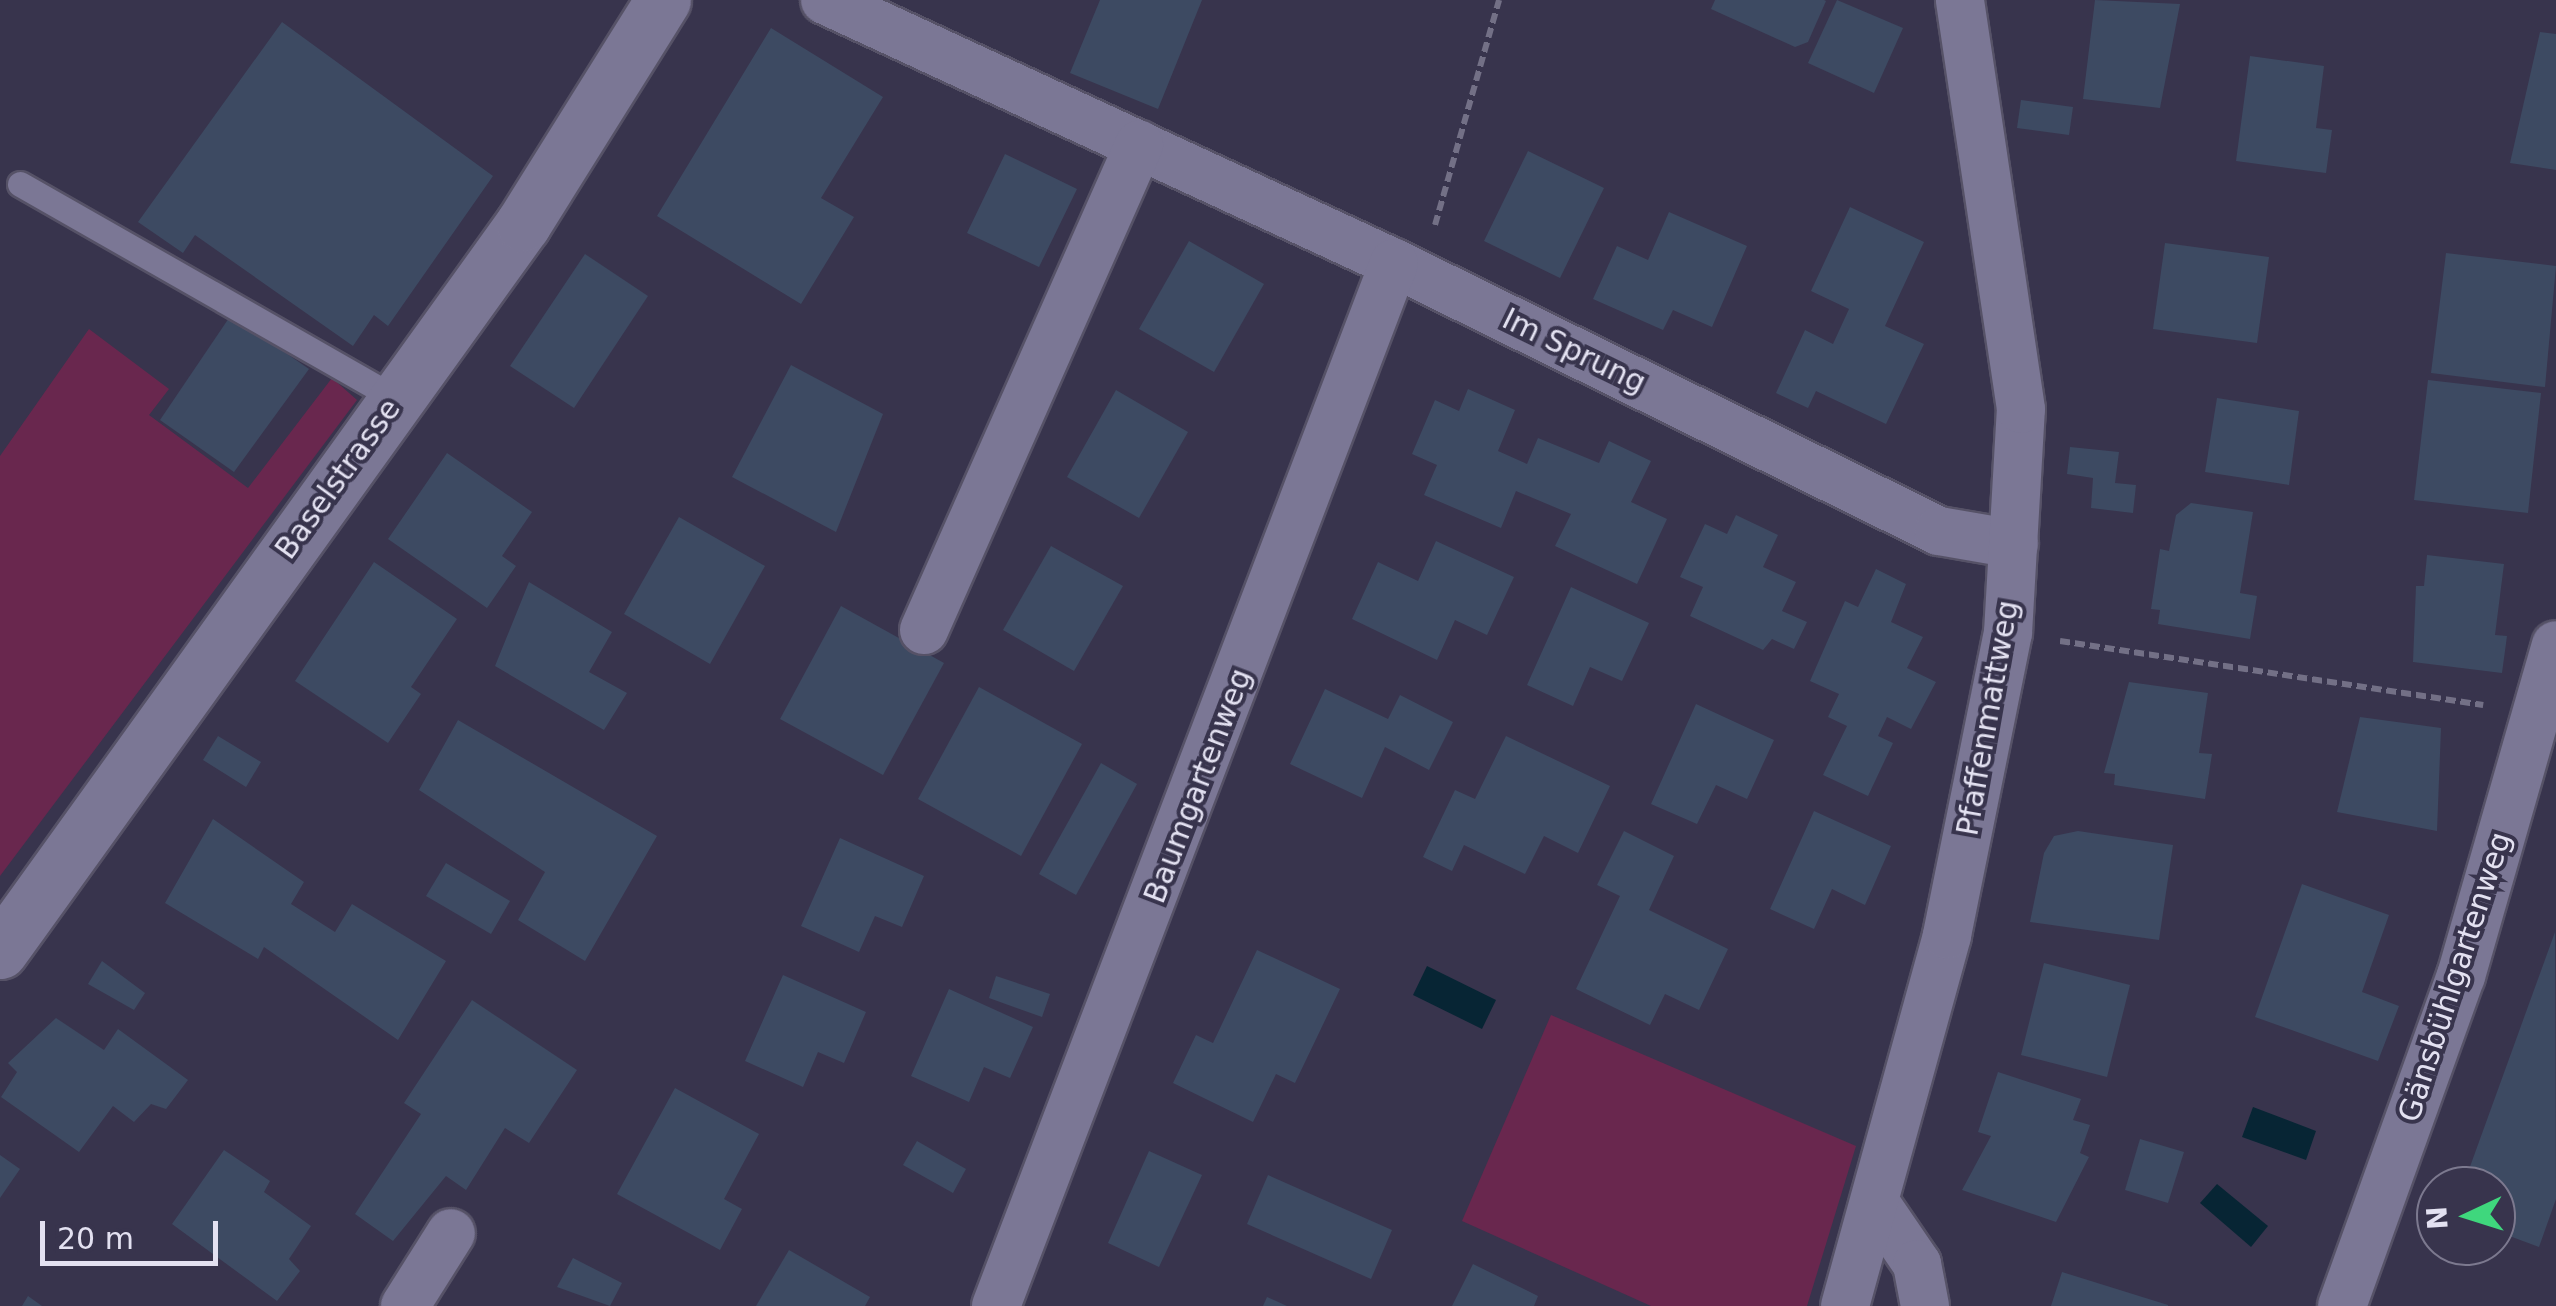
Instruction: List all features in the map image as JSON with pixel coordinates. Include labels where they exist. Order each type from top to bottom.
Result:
[{"type":"street","name":"Baselstrasse","points":[[0,950],[523,224],[662,0]]},
{"type":"street","name":"Im Sprung","points":[[825,0],[1394,263],[1939,531],[2014,544]]},
{"type":"street","name":"Pfaffenmattweg","points":[[1844,1306],[1876,1204],[1948,935],[2008,633],[2021,409],[1960,0]]},
{"type":"street","points":[[924,630],[1139,144]]},
{"type":"street","name":"Baumgartenweg","points":[[996,1306],[1394,263]]},
{"type":"street","name":"Gänsbühlgartenweg","points":[[2342,1306],[2461,976],[2556,645]]},
{"type":"street","points":[[1876,1204],[1917,1264],[1924,1306]]},
{"type":"street","points":[[405,1306],[451,1232]]},
{"type":"lane","points":[[20,184],[396,398]]},
{"type":"path","points":[[1394,263],[1434,228],[1499,0]]},
{"type":"path","points":[[2008,633],[2539,714]]},
{"type":"shaded area","points":[[89,329],[169,389],[149,415],[248,488],[332,378],[357,400],[0,876],[0,456]]},
{"type":"shaded area","points":[[1551,1015],[1856,1146],[1807,1306],[1651,1306],[1462,1221]]},
{"type":"water","points":[[1427,966],[1496,1000],[1482,1029],[1413,995]]},
{"type":"water","points":[[2253,1107],[2316,1131],[2306,1160],[2242,1137]]},
{"type":"water","points":[[2217,1184],[2268,1226],[2251,1247],[2200,1203]]},
{"type":"building","points":[[1100,0],[1202,0],[1158,109],[1070,73]]},
{"type":"building","points":[[1715,0],[1826,1],[1808,42],[1795,47],[1711,9]]},
{"type":"building","points":[[1837,0],[1903,28],[1874,93],[1808,63]]},
{"type":"building","points":[[2095,0],[2180,4],[2160,108],[2083,99]]},
{"type":"building","points":[[282,22],[493,176],[388,326],[374,315],[353,346],[195,235],[183,253],[138,222]]},
{"type":"building","points":[[771,28],[883,97],[821,198],[854,217],[801,304],[657,216]]},
{"type":"building","points":[[2540,32],[2556,34],[2556,170],[2510,163]]},
{"type":"building","points":[[2250,56],[2324,66],[2316,128],[2332,130],[2326,173],[2236,161]]},
{"type":"building","points":[[2021,100],[2073,107],[2069,135],[2017,128]]},
{"type":"building","points":[[1528,151],[1604,188],[1560,278],[1484,241]]},
{"type":"building","points":[[1005,154],[1077,189],[1039,267],[967,233]]},
{"type":"building","points":[[1850,207],[1924,242],[1885,326],[1924,344],[1886,424],[1816,391],[1808,408],[1776,393],[1805,330],[1833,344],[1849,309],[1811,291]]},
{"type":"building","points":[[1669,212],[1747,246],[1712,327],[1673,310],[1663,330],[1593,299],[1617,246],[1648,260]]},
{"type":"building","points":[[1189,241],[1264,284],[1214,372],[1139,329]]},
{"type":"building","points":[[2165,243],[2269,257],[2257,343],[2153,329]]},
{"type":"building","points":[[2446,253],[2556,266],[2545,387],[2431,373]]},
{"type":"building","points":[[585,254],[648,296],[574,408],[510,366]]},
{"type":"building","points":[[231,315],[309,369],[234,472],[160,420]]},
{"type":"building","points":[[791,365],[883,414],[836,532],[732,477]]},
{"type":"building","points":[[2428,380],[2541,393],[2528,513],[2414,500]]},
{"type":"building","points":[[1468,389],[1515,410],[1498,451],[1527,464],[1538,438],[1599,463],[1609,441],[1651,461],[1631,502],[1667,519],[1637,584],[1555,546],[1571,514],[1516,491],[1501,528],[1424,495],[1437,465],[1412,454],[1435,400],[1459,411]]},
{"type":"building","points":[[1116,390],[1188,432],[1139,518],[1067,477]]},
{"type":"building","points":[[2217,398],[2299,411],[2289,485],[2205,472]]},
{"type":"building","points":[[2070,447],[2119,452],[2115,483],[2136,485],[2133,513],[2091,508],[2093,478],[2067,474]]},
{"type":"building","points":[[447,453],[532,512],[502,556],[516,566],[487,608],[388,539]]},
{"type":"building","points":[[2191,503],[2253,512],[2240,593],[2257,596],[2250,639],[2158,624],[2160,610],[2151,609],[2160,549],[2169,551],[2176,515]]},
{"type":"building","points":[[1736,515],[1778,535],[1763,567],[1796,582],[1782,611],[1807,622],[1794,649],[1772,639],[1763,650],[1690,616],[1703,587],[1680,577],[1705,524],[1727,534]]},
{"type":"building","points":[[679,517],[765,566],[710,664],[624,614]]},
{"type":"building","points":[[1436,541],[1514,577],[1487,635],[1455,620],[1437,660],[1352,619],[1378,562],[1418,581]]},
{"type":"building","points":[[1051,546],[1123,586],[1074,671],[1003,630]]},
{"type":"building","points":[[2427,555],[2504,564],[2495,635],[2507,636],[2502,673],[2413,662],[2416,586],[2424,586]]},
{"type":"building","points":[[374,562],[457,619],[411,687],[421,694],[388,743],[295,681]]},
{"type":"building","points":[[1876,569],[1906,584],[1891,622],[1923,637],[1907,668],[1936,682],[1911,729],[1887,717],[1878,736],[1893,743],[1868,796],[1823,775],[1847,726],[1828,717],[1839,694],[1810,681],[1845,601],[1858,607]]},
{"type":"building","points":[[529,582],[612,632],[589,672],[627,693],[604,730],[495,666]]},
{"type":"building","points":[[1571,587],[1649,623],[1622,681],[1590,667],[1573,706],[1527,685]]},
{"type":"building","points":[[841,606],[944,663],[883,775],[780,719]]},
{"type":"building","points":[[2129,682],[2208,693],[2199,753],[2212,754],[2205,799],[2114,785],[2115,774],[2104,773]]},
{"type":"building","points":[[979,687],[1082,744],[1021,856],[918,799]]},
{"type":"building","points":[[1325,689],[1388,719],[1400,695],[1453,722],[1429,770],[1385,747],[1362,798],[1290,764]]},
{"type":"building","points":[[1696,704],[1774,740],[1747,799],[1716,785],[1697,824],[1651,804]]},
{"type":"building","points":[[2360,717],[2441,728],[2437,831],[2337,812]]},
{"type":"building","points":[[458,720],[657,836],[585,961],[518,920],[545,872],[419,790]]},
{"type":"building","points":[[218,736],[261,762],[246,787],[203,760]]},
{"type":"building","points":[[1506,736],[1610,786],[1578,853],[1544,836],[1525,874],[1464,845],[1452,871],[1423,857],[1455,790],[1475,799]]},
{"type":"building","points":[[1101,763],[1137,784],[1076,895],[1039,874]]},
{"type":"building","points":[[1814,811],[1891,846],[1865,905],[1832,889],[1814,929],[1770,909]]},
{"type":"building","points":[[213,819],[304,882],[291,904],[335,932],[352,904],[446,961],[398,1040],[264,947],[258,959],[165,903]]},
{"type":"building","points":[[1624,831],[1674,856],[1649,910],[1728,949],[1699,1010],[1665,994],[1650,1025],[1576,989],[1620,896],[1597,885]]},
{"type":"building","points":[[2078,831],[2173,845],[2159,940],[2030,922],[2044,853],[2054,836]]},
{"type":"building","points":[[840,838],[924,876],[902,927],[875,916],[859,952],[801,926]]},
{"type":"building","points":[[446,863],[510,901],[491,934],[426,896]]},
{"type":"building","points":[[2302,884],[2389,915],[2362,992],[2399,1006],[2378,1061],[2255,1017]]},
{"type":"building","points":[[2555,932],[2556,1199],[2539,1247],[2516,1238],[2516,1166],[2470,1166]]},
{"type":"building","points":[[1257,950],[1340,989],[1295,1083],[1276,1074],[1253,1122],[1173,1083],[1196,1035],[1213,1043]]},
{"type":"building","points":[[102,961],[145,993],[134,1010],[88,984]]},
{"type":"building","points":[[2044,963],[2130,985],[2107,1077],[2021,1055]]},
{"type":"building","points":[[783,975],[866,1012],[844,1063],[818,1052],[803,1087],[745,1061]]},
{"type":"building","points":[[996,976],[1050,994],[1042,1017],[989,998]]},
{"type":"building","points":[[949,989],[1033,1027],[1010,1078],[984,1067],[969,1102],[911,1076]]},
{"type":"building","points":[[472,1000],[577,1070],[529,1143],[505,1128],[466,1190],[446,1176],[393,1241],[355,1214],[421,1114],[404,1103]]},
{"type":"building","points":[[56,1018],[104,1050],[118,1029],[188,1080],[166,1109],[151,1104],[134,1122],[113,1106],[79,1152],[1,1097],[17,1072],[8,1063]]},
{"type":"building","points":[[1998,1072],[2081,1099],[2073,1120],[2090,1125],[2080,1153],[2089,1157],[2056,1222],[1962,1190],[1991,1136],[1978,1132]]},
{"type":"building","points":[[675,1088],[759,1134],[724,1199],[742,1209],[720,1250],[617,1194]]},
{"type":"building","points":[[2140,1139],[2184,1152],[2168,1203],[2125,1190]]},
{"type":"building","points":[[917,1141],[966,1169],[953,1193],[903,1165]]},
{"type":"building","points":[[224,1150],[270,1181],[264,1192],[311,1226],[289,1259],[300,1271],[277,1301],[172,1224]]},
{"type":"building","points":[[1149,1151],[1202,1175],[1159,1267],[1108,1243]]},
{"type":"building","points":[[0,1155],[20,1169],[0,1198]]},
{"type":"building","points":[[1268,1175],[1392,1230],[1371,1279],[1247,1224]]},
{"type":"building","points":[[789,1250],[870,1297],[865,1306],[756,1306]]},
{"type":"building","points":[[573,1258],[622,1283],[610,1306],[557,1287]]},
{"type":"building","points":[[1473,1264],[1538,1296],[1534,1306],[1452,1306]]},
{"type":"building","points":[[2062,1272],[2168,1305],[2168,1306],[2051,1306]]},
{"type":"building","points":[[28,1296],[42,1306],[22,1306]]},
{"type":"building","points":[[1267,1297],[1287,1306],[1263,1306]]}]
